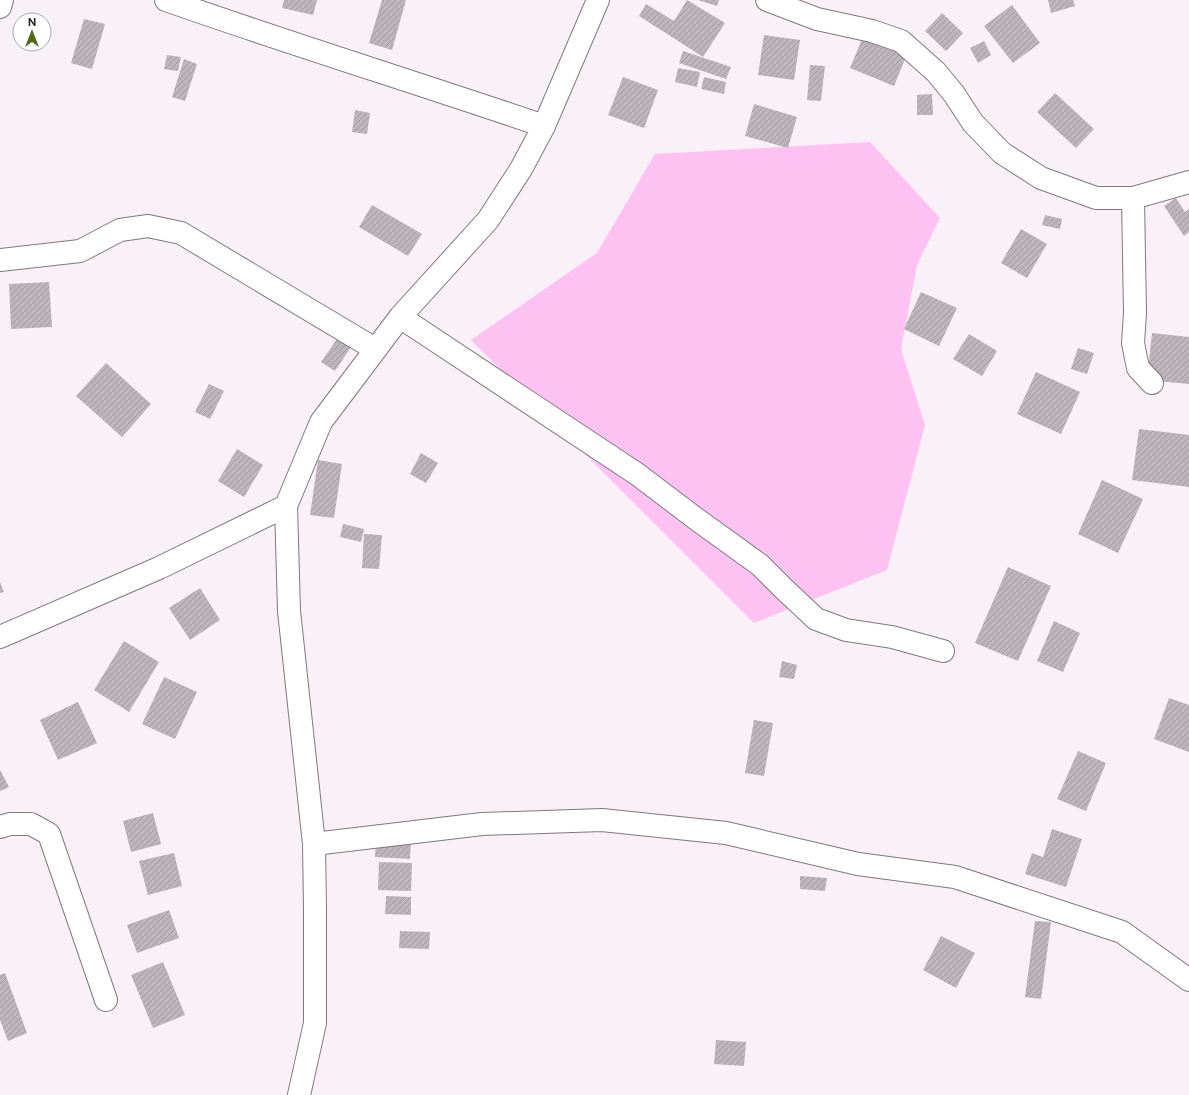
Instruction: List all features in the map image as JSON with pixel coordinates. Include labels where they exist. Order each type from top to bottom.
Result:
[{"type":"street","points":[[0,7],[2,0]]},
{"type":"street","points":[[166,0],[544,126]]},
{"type":"street","points":[[299,1095],[315,1024],[314,844],[289,611],[286,506],[321,422],[400,316],[488,220],[520,169],[544,126],[598,0]]},
{"type":"street","points":[[767,0],[817,19],[872,31],[901,42],[936,72],[954,94],[973,123],[1002,153],[1041,178],[1096,198],[1133,198],[1189,182]]},
{"type":"street","points":[[1133,198],[1135,313],[1133,343],[1138,368],[1152,383]]},
{"type":"street","points":[[0,260],[80,251],[120,230],[148,226],[181,233],[375,349]]},
{"type":"street","points":[[400,316],[637,474],[760,565],[816,619],[846,630],[892,637],[943,651]]},
{"type":"street","points":[[0,637],[159,568],[286,506]]},
{"type":"street","points":[[314,844],[482,824],[602,820],[726,833],[858,864],[955,877],[1122,932],[1189,980]]},
{"type":"street","points":[[0,827],[10,824],[31,824],[49,834],[106,1000]]},
{"type":"shaded area","points":[[870,142],[940,218],[917,265],[901,349],[925,425],[887,570],[754,623],[471,340],[597,253],[655,154]]},
{"type":"building","points":[[284,0],[317,0],[313,15],[282,8]]},
{"type":"building","points":[[382,0],[406,0],[392,50],[369,43]]},
{"type":"building","points":[[687,0],[725,23],[703,57],[639,16],[646,4],[674,21]]},
{"type":"building","points":[[698,0],[719,0],[717,6]]},
{"type":"building","points":[[1048,0],[1073,0],[1075,6],[1051,13]]},
{"type":"building","points":[[1012,5],[1040,43],[1013,63],[984,26]]},
{"type":"building","points":[[942,13],[963,33],[946,51],[925,31]]},
{"type":"building","points":[[84,19],[105,24],[92,69],[71,63]]},
{"type":"building","points":[[865,32],[909,49],[894,86],[850,68]]},
{"type":"building","points":[[764,35],[800,40],[794,80],[758,75]]},
{"type":"building","points":[[984,41],[991,55],[978,63],[970,48]]},
{"type":"building","points":[[683,51],[731,67],[726,79],[679,63]]},
{"type":"building","points":[[167,55],[181,57],[178,71],[164,69]]},
{"type":"building","points":[[184,59],[197,64],[185,101],[172,97]]},
{"type":"building","points":[[810,65],[825,66],[821,101],[807,100]]},
{"type":"building","points":[[678,68],[700,72],[697,87],[675,82]]},
{"type":"building","points":[[623,77],[658,90],[644,128],[608,115]]},
{"type":"building","points":[[704,77],[726,82],[724,94],[701,89]]},
{"type":"building","points":[[1055,93],[1094,129],[1076,148],[1037,112]]},
{"type":"building","points":[[932,94],[933,115],[917,115],[917,95]]},
{"type":"building","points":[[754,104],[797,117],[788,148],[745,136]]},
{"type":"building","points":[[355,110],[370,113],[367,134],[352,132]]},
{"type":"building","points":[[1176,198],[1185,212],[1189,209],[1189,232],[1184,236],[1164,206]]},
{"type":"building","points":[[372,205],[422,234],[408,256],[359,227]]},
{"type":"building","points":[[1045,215],[1062,219],[1060,229],[1042,225]]},
{"type":"building","points":[[1021,229],[1047,244],[1027,278],[1001,263]]},
{"type":"building","points":[[49,282],[52,327],[11,329],[9,284]]},
{"type":"building","points":[[921,292],[957,308],[939,346],[904,329]]},
{"type":"building","points":[[344,329],[357,338],[335,371],[321,362]]},
{"type":"building","points":[[1152,333],[1189,337],[1189,384],[1147,380]]},
{"type":"building","points":[[969,334],[997,351],[982,376],[953,359]]},
{"type":"building","points":[[1078,348],[1094,353],[1087,374],[1071,369]]},
{"type":"building","points":[[106,363],[151,404],[122,437],[76,396]]},
{"type":"building","points":[[1036,372],[1080,392],[1061,434],[1017,414]]},
{"type":"building","points":[[209,384],[224,391],[210,419],[195,412]]},
{"type":"building","points":[[1139,429],[1189,435],[1189,487],[1132,480]]},
{"type":"building","points":[[237,449],[263,465],[244,497],[218,481]]},
{"type":"building","points":[[421,453],[438,463],[426,483],[410,474]]},
{"type":"building","points":[[318,460],[342,464],[334,518],[310,515]]},
{"type":"building","points":[[1102,480],[1143,499],[1118,553],[1078,534]]},
{"type":"building","points":[[343,524],[364,529],[361,542],[340,537]]},
{"type":"building","points":[[364,534],[382,535],[379,569],[362,568]]},
{"type":"building","points":[[1008,567],[1051,586],[1018,661],[975,643]]},
{"type":"building","points":[[0,582],[4,592],[0,593]]},
{"type":"building","points":[[200,588],[220,620],[190,640],[169,608]]},
{"type":"building","points":[[1054,621],[1080,633],[1063,672],[1037,661]]},
{"type":"building","points":[[124,641],[159,662],[129,712],[94,690]]},
{"type":"building","points":[[782,661],[797,665],[794,679],[779,677]]},
{"type":"building","points":[[164,677],[197,692],[175,739],[142,724]]},
{"type":"building","points":[[1169,698],[1189,705],[1189,752],[1154,739]]},
{"type":"building","points":[[78,702],[97,743],[58,760],[40,720]]},
{"type":"building","points":[[754,720],[773,723],[764,776],[745,773]]},
{"type":"building","points":[[1078,751],[1106,763],[1086,811],[1057,799]]},
{"type":"building","points":[[0,770],[9,787],[0,791]]},
{"type":"building","points":[[153,813],[161,844],[131,852],[123,821]]},
{"type":"building","points":[[1052,829],[1082,839],[1066,887],[1025,874],[1032,853],[1043,857]]},
{"type":"building","points":[[376,839],[411,841],[410,859],[375,857]]},
{"type":"building","points":[[174,853],[182,886],[148,895],[139,861]]},
{"type":"building","points":[[379,862],[412,863],[411,891],[378,890]]},
{"type":"building","points":[[800,876],[827,878],[825,891],[800,889]]},
{"type":"building","points":[[386,896],[411,897],[411,915],[385,914]]},
{"type":"building","points":[[169,910],[179,938],[137,953],[127,925]]},
{"type":"building","points":[[1035,921],[1051,922],[1041,999],[1025,997]]},
{"type":"building","points":[[400,931],[430,932],[429,949],[399,948]]},
{"type":"building","points":[[941,936],[975,953],[956,988],[923,970]]},
{"type":"building","points":[[163,962],[185,1015],[153,1028],[131,975]]},
{"type":"building","points":[[5,973],[27,1033],[8,1041],[0,1020],[0,975]]},
{"type":"building","points":[[716,1040],[746,1042],[744,1066],[714,1064]]}]
